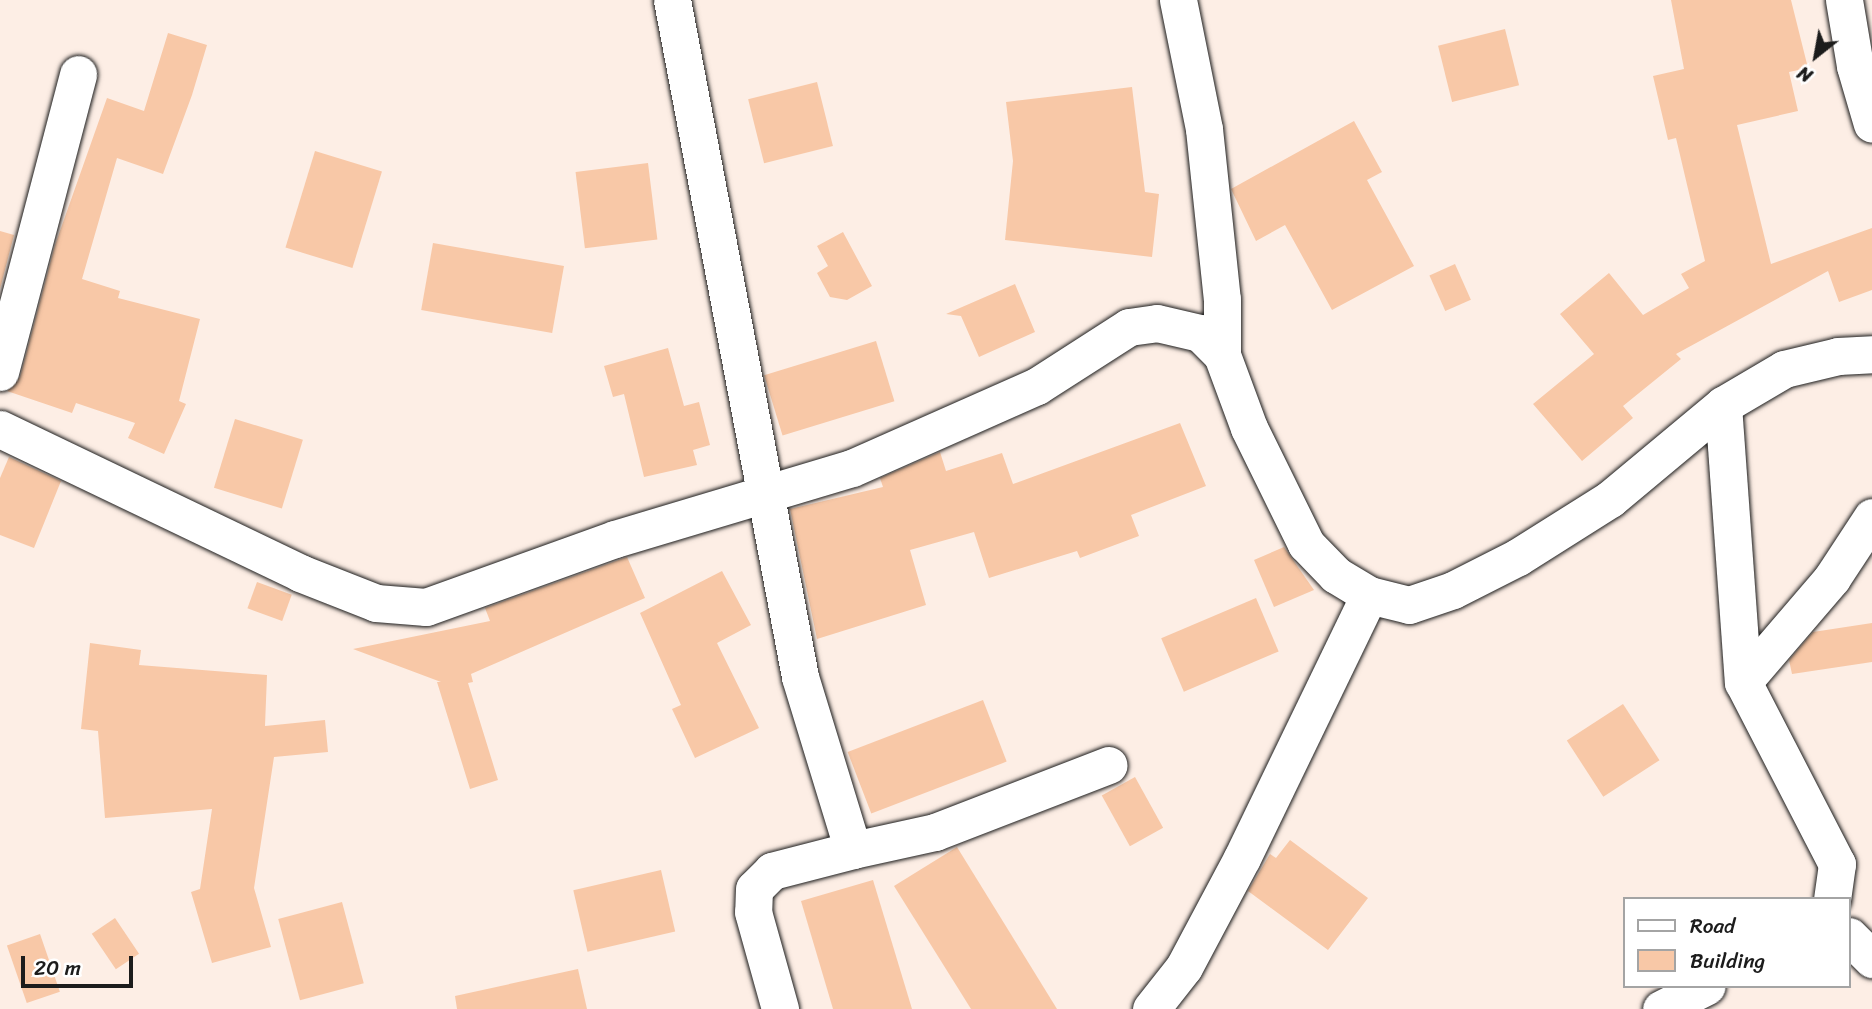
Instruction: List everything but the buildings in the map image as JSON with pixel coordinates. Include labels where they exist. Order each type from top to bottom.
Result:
[{"type":"street","points":[[672,0],[768,492],[800,677],[853,850]]},
{"type":"street","points":[[1178,0],[1204,129],[1222,299],[1222,355],[1249,428],[1306,544],[1336,575],[1369,595],[1409,606],[1453,590],[1518,557],[1610,499],[1723,405],[1784,369],[1872,354]]},
{"type":"street","points":[[1855,23],[1872,124]]},
{"type":"street","points":[[0,372],[78,74]]},
{"type":"street","points":[[0,429],[300,573],[376,603],[405,608],[426,607],[615,539],[852,468],[1037,386],[1129,327],[1157,323],[1182,326],[1200,333],[1222,355]]},
{"type":"street","points":[[1723,405],[1743,682],[1837,864],[1832,897]]},
{"type":"street","points":[[1743,682],[1832,578],[1872,517]]},
{"type":"street","points":[[1151,1009],[1184,967],[1242,858],[1369,595]]},
{"type":"street","points":[[780,1009],[753,912],[754,889],[772,871],[935,832],[1109,765]]},
{"type":"street","points":[[1851,938],[1872,959]]},
{"type":"street","points":[[1661,1009],[1703,988]]}]
